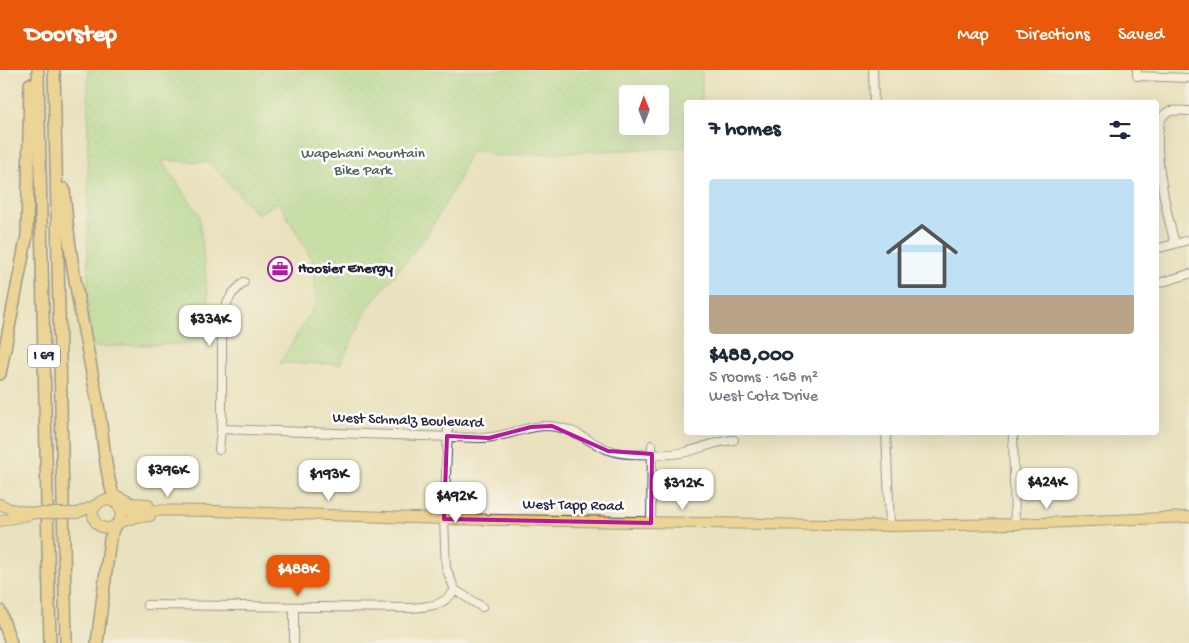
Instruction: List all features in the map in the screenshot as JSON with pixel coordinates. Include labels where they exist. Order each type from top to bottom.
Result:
[{"type":"highway","points":[[0,374],[27,235],[30,70]]},
{"type":"highway","name":"I 69","points":[[38,70],[50,643]]},
{"type":"highway","points":[[54,72],[70,245],[98,408],[107,474],[116,502]]},
{"type":"highway","name":"I 69","points":[[54,72],[66,643]]},
{"type":"highway","points":[[97,643],[111,537],[117,524]]},
{"type":"highway","points":[[0,611],[11,643]]},
{"type":"main road","points":[[0,504],[10,509],[33,513],[77,512],[106,500],[173,504],[213,511]]},
{"type":"main road","points":[[77,512],[108,528],[117,524],[121,515],[116,502]]},
{"type":"main road","name":"West Tapp Road","points":[[116,502],[133,510],[444,519],[890,526],[1015,524],[1142,517],[1150,514],[1189,517]]},
{"type":"main road","points":[[0,504],[3,511],[0,521]]},
{"type":"main road","points":[[96,523],[94,512],[98,504]]},
{"type":"main road","name":"West Tapp Road","points":[[117,524],[136,517],[213,511]]},
{"type":"main road","points":[[0,521],[33,513]]},
{"type":"street","points":[[873,70],[874,100]]},
{"type":"street","points":[[1137,73],[1189,78]]},
{"type":"street","points":[[1175,244],[1164,198],[1160,164],[1159,123],[1167,113],[1189,111]]},
{"type":"street","points":[[1159,248],[1189,240]]},
{"type":"street","points":[[1159,283],[1189,274]]},
{"type":"street","points":[[219,450],[224,309],[232,294],[244,282]]},
{"type":"street","name":"West Schmalz Boulevard","points":[[221,429],[447,432],[489,438],[531,426],[552,426],[570,431],[608,451],[652,454],[677,453],[725,440],[734,440]]},
{"type":"street","points":[[447,432],[444,519],[446,568],[454,590],[482,606]]},
{"type":"street","points":[[886,435],[890,526]]},
{"type":"street","points":[[1013,435],[1015,524]]},
{"type":"street","points":[[651,522],[652,445]]},
{"type":"street","points":[[147,606],[411,608],[435,606],[447,600],[454,590]]},
{"type":"street","points":[[294,608],[294,643]]},
{"type":"highlighted area","points":[[552,426],[608,451],[652,454],[651,523],[444,519],[447,436],[489,438],[531,427]]},
{"type":"green space","name":"Wapehani Mountain Bike Park","points":[[88,70],[702,70],[702,100],[684,100],[684,147],[495,156],[484,151],[470,151],[458,181],[427,235],[370,305],[340,364],[280,363],[317,302],[312,260],[279,202],[257,214],[210,163],[161,160],[199,214],[208,299],[209,343],[88,347]]},
{"type":"place","name":"Hoosier Energy","points":[[280,269]]}]
